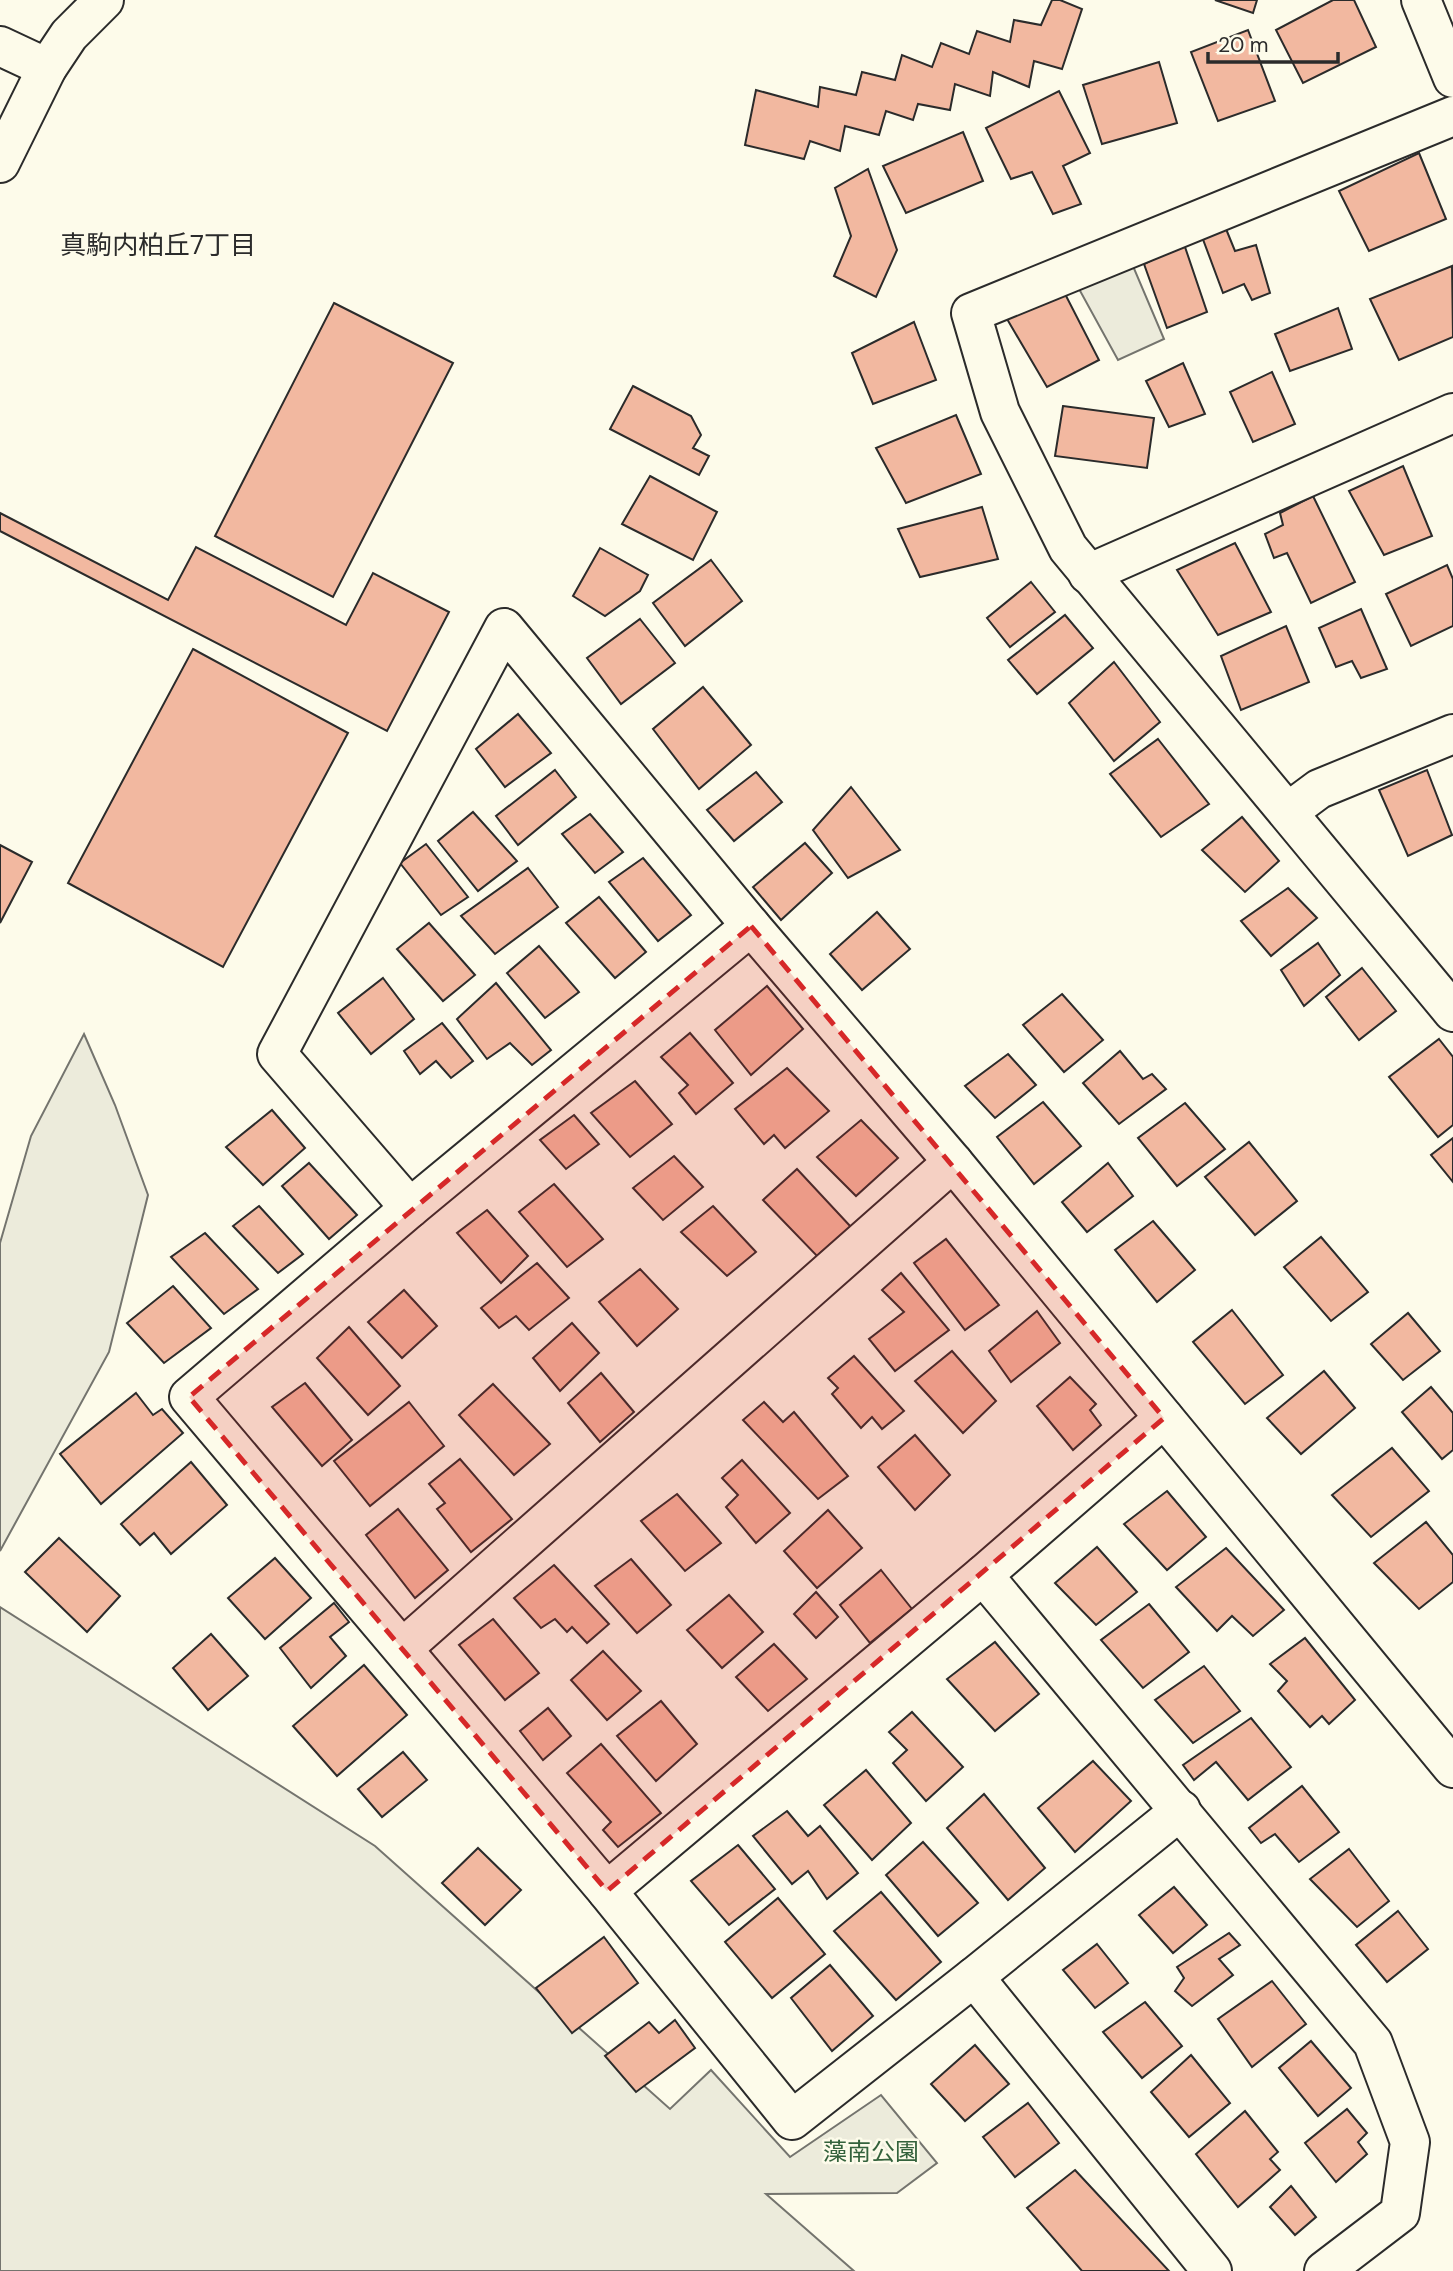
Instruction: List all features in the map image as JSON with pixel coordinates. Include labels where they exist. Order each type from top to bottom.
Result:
[{"type":"street","points":[[0,163],[47,68],[69,35],[104,0]]},
{"type":"street","points":[[1422,0],[1453,78]]},
{"type":"street","points":[[0,46],[47,68]]},
{"type":"street","points":[[1453,116],[971,313],[1000,412],[1068,548],[1453,1012]]},
{"type":"street","points":[[1088,574],[1453,413]]},
{"type":"street","points":[[410,1208],[277,1054],[504,628],[751,926],[953,1162],[1453,1768]]},
{"type":"street","points":[[1288,812],[1319,789],[1453,734]]},
{"type":"street","points":[[751,926],[410,1208],[189,1397],[607,1891],[792,2120],[1181,1810]]},
{"type":"street","points":[[402,1648],[953,1162]]},
{"type":"street","points":[[607,1891],[983,1575],[1164,1418]]},
{"type":"street","points":[[983,1575],[1373,2043],[1410,2142],[1400,2213],[1324,2271]]},
{"type":"street","points":[[974,1977],[1212,2271]]},
{"type":"highlighted area","points":[[751,926],[1164,1418],[607,1891],[189,1397]]},
{"type":"green space","points":[[1127,252],[1164,339],[1118,360],[1073,278]]},
{"type":"green space","points":[[84,1034],[115,1105],[148,1195],[109,1352],[0,1551],[0,1243],[31,1136]]},
{"type":"green space","name":"藻南公園","points":[[0,1607],[375,1846],[670,2109],[711,2070],[790,2157],[881,2095],[937,2163],[897,2193],[766,2194],[854,2271],[0,2271]]},
{"type":"building","points":[[1052,0],[1060,0],[1082,9],[1062,69],[1034,61],[1029,87],[993,72],[990,96],[955,84],[950,110],[918,104],[913,120],[886,111],[879,135],[845,126],[840,151],[810,141],[804,159],[745,145],[756,90],[818,107],[820,87],[856,95],[862,72],[895,80],[902,55],[932,67],[941,43],[969,54],[977,31],[1010,42],[1014,20],[1041,25]]},
{"type":"building","points":[[1215,0],[1257,0],[1253,13]]},
{"type":"building","points":[[1333,0],[1354,0],[1376,47],[1303,83],[1276,30]]},
{"type":"building","points":[[1248,30],[1275,101],[1218,121],[1191,52]]},
{"type":"building","points":[[1159,62],[1177,123],[1102,144],[1083,85]]},
{"type":"building","points":[[1059,91],[1090,153],[1063,166],[1081,204],[1053,214],[1032,172],[1011,179],[986,128]]},
{"type":"building","points":[[963,132],[983,181],[906,213],[883,166]]},
{"type":"building","points":[[1419,153],[1446,219],[1369,251],[1339,191]]},
{"type":"building","points":[[868,169],[897,250],[876,297],[834,276],[851,236],[835,188]]},
{"type":"building","points":[[1224,224],[1235,251],[1256,245],[1270,293],[1252,300],[1244,284],[1223,293],[1201,234]]},
{"type":"building","points":[[1184,244],[1207,312],[1167,328],[1144,264]]},
{"type":"building","points":[[1452,266],[1453,337],[1399,360],[1370,299]]},
{"type":"building","points":[[1063,290],[1099,360],[1047,387],[1007,319]]},
{"type":"building","points":[[334,303],[453,363],[333,597],[215,536]]},
{"type":"building","points":[[1338,308],[1352,349],[1290,371],[1275,334]]},
{"type":"building","points":[[914,322],[936,380],[873,404],[852,353]]},
{"type":"building","points":[[1183,363],[1205,414],[1169,427],[1146,381]]},
{"type":"building","points":[[1272,372],[1295,424],[1253,442],[1230,392]]},
{"type":"building","points":[[633,386],[691,416],[701,435],[693,448],[709,456],[699,475],[610,429]]},
{"type":"building","points":[[1063,406],[1154,418],[1147,468],[1055,456]]},
{"type":"building","points":[[956,415],[981,474],[906,503],[876,448]]},
{"type":"building","points":[[1403,466],[1432,536],[1384,555],[1349,491]]},
{"type":"building","points":[[650,476],[717,512],[693,560],[622,524]]},
{"type":"building","points":[[1313,496],[1355,582],[1311,603],[1287,553],[1274,558],[1265,534],[1283,525],[1280,513]]},
{"type":"building","points":[[982,507],[998,559],[920,577],[898,529]]},
{"type":"building","points":[[0,513],[168,600],[196,547],[346,625],[373,573],[449,612],[387,731],[0,531]]},
{"type":"building","points":[[1235,543],[1271,612],[1218,635],[1177,570]]},
{"type":"building","points":[[600,548],[648,575],[640,591],[605,616],[573,596]]},
{"type":"building","points":[[711,560],[742,601],[685,646],[653,603]]},
{"type":"building","points":[[1447,565],[1453,579],[1453,626],[1411,646],[1386,594]]},
{"type":"building","points":[[1031,582],[1055,612],[1010,647],[987,618]]},
{"type":"building","points":[[1361,609],[1387,669],[1361,678],[1352,661],[1336,667],[1319,628]]},
{"type":"building","points":[[1065,615],[1093,648],[1037,694],[1008,660]]},
{"type":"building","points":[[640,619],[675,663],[621,704],[587,658]]},
{"type":"building","points":[[1286,626],[1309,682],[1241,710],[1221,656]]},
{"type":"building","points":[[193,649],[348,733],[223,967],[68,883]]},
{"type":"building","points":[[1114,662],[1160,722],[1114,761],[1069,703]]},
{"type":"building","points":[[703,687],[751,745],[699,789],[653,729]]},
{"type":"building","points":[[518,714],[551,753],[505,787],[476,749]]},
{"type":"building","points":[[1158,739],[1209,804],[1161,837],[1110,774]]},
{"type":"building","points":[[555,770],[576,797],[518,845],[496,816]]},
{"type":"building","points":[[1427,770],[1452,835],[1408,856],[1379,790]]},
{"type":"building","points":[[756,772],[782,802],[734,841],[707,810]]},
{"type":"building","points":[[851,787],[900,850],[848,878],[813,830]]},
{"type":"building","points":[[473,812],[517,861],[478,891],[438,841]]},
{"type":"building","points":[[590,814],[623,852],[595,873],[562,834]]},
{"type":"building","points":[[1242,817],[1279,861],[1245,892],[1202,850]]},
{"type":"building","points":[[805,843],[832,873],[781,920],[753,887]]},
{"type":"building","points":[[426,844],[468,897],[441,915],[400,863]]},
{"type":"building","points":[[0,845],[32,862],[0,923]]},
{"type":"building","points":[[643,858],[691,915],[658,941],[609,882]]},
{"type":"building","points":[[528,868],[558,907],[495,954],[461,916]]},
{"type":"building","points":[[1288,888],[1317,918],[1271,956],[1241,921]]},
{"type":"building","points":[[599,897],[646,952],[615,978],[566,923]]},
{"type":"building","points":[[877,912],[910,949],[862,990],[830,954]]},
{"type":"building","points":[[429,923],[475,975],[443,1001],[397,949]]},
{"type":"building","points":[[1318,943],[1340,975],[1304,1006],[1281,970]]},
{"type":"building","points":[[539,946],[579,992],[545,1018],[507,973]]},
{"type":"building","points":[[1362,968],[1396,1011],[1359,1040],[1326,997]]},
{"type":"building","points":[[383,978],[414,1019],[371,1054],[338,1013]]},
{"type":"building","points":[[496,983],[551,1050],[532,1065],[510,1043],[487,1059],[457,1019]]},
{"type":"building","points":[[767,986],[803,1029],[751,1075],[715,1030]]},
{"type":"building","points":[[1062,994],[1103,1040],[1064,1072],[1023,1025]]},
{"type":"building","points":[[442,1023],[473,1061],[451,1078],[436,1061],[420,1074],[404,1051]]},
{"type":"building","points":[[690,1033],[733,1083],[696,1114],[679,1093],[688,1085],[661,1057]]},
{"type":"building","points":[[1439,1039],[1453,1057],[1453,1125],[1438,1137],[1389,1077]]},
{"type":"building","points":[[1120,1051],[1143,1079],[1152,1074],[1166,1089],[1119,1124],[1083,1083]]},
{"type":"building","points":[[1008,1054],[1036,1085],[995,1118],[965,1086]]},
{"type":"building","points":[[787,1068],[829,1111],[785,1148],[774,1135],[764,1144],[735,1109]]},
{"type":"building","points":[[635,1081],[672,1124],[630,1157],[591,1113]]},
{"type":"building","points":[[1043,1102],[1081,1146],[1034,1184],[997,1137]]},
{"type":"building","points":[[1185,1103],[1225,1149],[1177,1186],[1138,1138]]},
{"type":"building","points":[[272,1110],[305,1148],[263,1185],[226,1147]]},
{"type":"building","points":[[574,1115],[599,1144],[566,1169],[540,1140]]},
{"type":"building","points":[[861,1120],[898,1158],[856,1196],[817,1157]]},
{"type":"building","points":[[1453,1138],[1453,1182],[1431,1155]]},
{"type":"building","points":[[1249,1142],[1297,1201],[1255,1235],[1205,1177]]},
{"type":"building","points":[[674,1156],[703,1187],[663,1220],[633,1188]]},
{"type":"building","points":[[309,1163],[357,1215],[329,1239],[282,1186]]},
{"type":"building","points":[[1108,1163],[1133,1196],[1087,1232],[1062,1202]]},
{"type":"building","points":[[797,1169],[851,1227],[817,1256],[763,1200]]},
{"type":"building","points":[[554,1184],[603,1239],[567,1267],[519,1212]]},
{"type":"building","points":[[259,1206],[303,1254],[278,1273],[233,1226]]},
{"type":"building","points":[[713,1206],[756,1252],[727,1276],[681,1232]]},
{"type":"building","points":[[487,1210],[528,1256],[501,1283],[457,1233]]},
{"type":"building","points":[[1153,1221],[1195,1270],[1157,1302],[1115,1250]]},
{"type":"building","points":[[205,1233],[258,1289],[224,1314],[171,1257]]},
{"type":"building","points":[[1321,1237],[1368,1292],[1331,1321],[1284,1267]]},
{"type":"building","points":[[946,1239],[999,1305],[965,1330],[914,1263]]},
{"type":"building","points":[[537,1263],[569,1298],[529,1330],[516,1316],[499,1328],[481,1308]]},
{"type":"building","points":[[640,1269],[678,1309],[637,1346],[599,1302]]},
{"type":"building","points":[[901,1273],[949,1330],[895,1371],[869,1339],[904,1312],[882,1290]]},
{"type":"building","points":[[173,1286],[211,1328],[164,1363],[127,1323]]},
{"type":"building","points":[[404,1290],[437,1326],[402,1358],[368,1322]]},
{"type":"building","points":[[1232,1310],[1283,1375],[1245,1404],[1193,1342]]},
{"type":"building","points":[[1037,1311],[1060,1343],[1011,1382],[989,1351]]},
{"type":"building","points":[[1408,1313],[1440,1351],[1403,1380],[1371,1344]]},
{"type":"building","points":[[572,1323],[599,1353],[560,1391],[533,1358]]},
{"type":"building","points":[[349,1327],[400,1386],[368,1415],[317,1358]]},
{"type":"building","points":[[952,1351],[996,1401],[963,1433],[915,1381]]},
{"type":"building","points":[[854,1356],[904,1411],[882,1429],[872,1417],[861,1428],[832,1394],[838,1388],[828,1378]]},
{"type":"building","points":[[1324,1371],[1355,1408],[1301,1454],[1267,1418]]},
{"type":"building","points":[[601,1373],[634,1412],[600,1442],[568,1403]]},
{"type":"building","points":[[1070,1377],[1096,1404],[1090,1410],[1101,1425],[1073,1450],[1037,1406]]},
{"type":"building","points":[[305,1383],[352,1440],[322,1466],[272,1407]]},
{"type":"building","points":[[493,1384],[550,1444],[514,1475],[459,1415]]},
{"type":"building","points":[[1431,1387],[1453,1413],[1453,1450],[1442,1459],[1402,1412]]},
{"type":"building","points":[[136,1393],[153,1415],[162,1409],[183,1433],[101,1504],[60,1454]]},
{"type":"building","points":[[409,1402],[444,1446],[370,1506],[334,1461]]},
{"type":"building","points":[[764,1402],[783,1422],[794,1412],[848,1476],[818,1499],[743,1420]]},
{"type":"building","points":[[915,1435],[950,1475],[915,1510],[878,1467]]},
{"type":"building","points":[[1392,1448],[1429,1491],[1371,1537],[1332,1495]]},
{"type":"building","points":[[460,1459],[512,1519],[471,1552],[437,1509],[445,1503],[429,1484]]},
{"type":"building","points":[[742,1460],[790,1513],[756,1543],[726,1507],[738,1495],[722,1478]]},
{"type":"building","points":[[191,1462],[227,1505],[171,1554],[154,1533],[140,1545],[121,1524]]},
{"type":"building","points":[[1167,1491],[1206,1537],[1167,1570],[1124,1524]]},
{"type":"building","points":[[677,1494],[721,1543],[685,1571],[641,1521]]},
{"type":"building","points":[[398,1509],[448,1570],[415,1598],[366,1535]]},
{"type":"building","points":[[828,1510],[862,1548],[817,1588],[784,1551]]},
{"type":"building","points":[[1426,1522],[1453,1555],[1453,1582],[1419,1609],[1374,1563]]},
{"type":"building","points":[[59,1538],[120,1596],[87,1632],[25,1572]]},
{"type":"building","points":[[1097,1547],[1137,1592],[1096,1625],[1055,1583]]},
{"type":"building","points":[[1226,1548],[1284,1610],[1253,1636],[1232,1616],[1217,1631],[1176,1587]]},
{"type":"building","points":[[275,1558],[311,1598],[265,1639],[228,1598]]},
{"type":"building","points":[[631,1559],[671,1605],[637,1633],[595,1586]]},
{"type":"building","points":[[554,1565],[609,1624],[587,1643],[572,1627],[567,1632],[555,1619],[541,1628],[514,1598]]},
{"type":"building","points":[[881,1570],[912,1609],[870,1643],[840,1605]]},
{"type":"building","points":[[816,1592],[838,1617],[816,1638],[794,1614]]},
{"type":"building","points":[[729,1595],[763,1632],[722,1668],[687,1630]]},
{"type":"building","points":[[334,1603],[349,1622],[330,1637],[346,1656],[311,1688],[280,1648]]},
{"type":"building","points":[[1149,1604],[1189,1652],[1143,1688],[1101,1640]]},
{"type":"building","points":[[493,1619],[539,1673],[505,1700],[459,1645]]},
{"type":"building","points":[[211,1634],[248,1676],[208,1710],[173,1668]]},
{"type":"building","points":[[1305,1638],[1355,1700],[1329,1724],[1322,1716],[1310,1727],[1278,1691],[1287,1681],[1270,1664]]},
{"type":"building","points":[[995,1642],[1039,1694],[995,1731],[947,1679]]},
{"type":"building","points":[[774,1644],[807,1679],[768,1711],[736,1677]]},
{"type":"building","points":[[603,1651],[641,1691],[607,1720],[571,1680]]},
{"type":"building","points":[[364,1665],[407,1715],[337,1776],[293,1726]]},
{"type":"building","points":[[1204,1666],[1240,1711],[1193,1743],[1155,1700]]},
{"type":"building","points":[[661,1701],[697,1744],[656,1781],[617,1736]]},
{"type":"building","points":[[548,1708],[571,1736],[543,1760],[520,1731]]},
{"type":"building","points":[[912,1712],[963,1767],[926,1801],[893,1763],[907,1750],[889,1732]]},
{"type":"building","points":[[1251,1718],[1291,1767],[1248,1800],[1216,1762],[1194,1780],[1183,1765]]},
{"type":"building","points":[[601,1744],[661,1813],[618,1847],[603,1830],[611,1822],[567,1773]]},
{"type":"building","points":[[403,1752],[427,1780],[382,1817],[358,1789]]},
{"type":"building","points":[[1093,1761],[1131,1801],[1075,1852],[1038,1808]]},
{"type":"building","points":[[866,1770],[911,1823],[872,1860],[824,1805]]},
{"type":"building","points":[[1302,1786],[1339,1832],[1299,1862],[1275,1834],[1261,1843],[1249,1828]]},
{"type":"building","points":[[984,1794],[1045,1868],[1008,1900],[947,1828]]},
{"type":"building","points":[[787,1811],[808,1836],[820,1826],[858,1873],[827,1899],[808,1871],[792,1884],[753,1836]]},
{"type":"building","points":[[923,1842],[978,1903],[938,1936],[886,1875]]},
{"type":"building","points":[[738,1845],[775,1889],[729,1925],[691,1881]]},
{"type":"building","points":[[478,1848],[521,1890],[485,1925],[442,1883]]},
{"type":"building","points":[[1349,1849],[1389,1901],[1357,1927],[1310,1879]]},
{"type":"building","points":[[1174,1887],[1207,1925],[1173,1953],[1139,1915]]},
{"type":"building","points":[[881,1892],[941,1962],[896,2000],[834,1931]]},
{"type":"building","points":[[778,1898],[825,1954],[772,1998],[725,1942]]},
{"type":"building","points":[[1398,1911],[1428,1949],[1387,1982],[1356,1945]]},
{"type":"building","points":[[1229,1933],[1240,1945],[1219,1959],[1233,1975],[1192,2006],[1175,1991],[1184,1978],[1177,1967]]},
{"type":"building","points":[[604,1937],[638,1983],[572,2033],[536,1988]]},
{"type":"building","points":[[1097,1944],[1128,1983],[1095,2008],[1063,1970]]},
{"type":"building","points":[[830,1965],[873,2016],[832,2051],[791,1998]]},
{"type":"building","points":[[1272,1981],[1306,2024],[1252,2067],[1218,2019]]},
{"type":"building","points":[[1145,2002],[1182,2046],[1142,2078],[1103,2032]]},
{"type":"building","points":[[675,2020],[695,2048],[636,2092],[605,2056],[649,2022],[659,2033]]},
{"type":"building","points":[[1311,2041],[1351,2088],[1318,2116],[1279,2068]]},
{"type":"building","points":[[975,2045],[1009,2084],[965,2121],[931,2084]]},
{"type":"building","points":[[1191,2055],[1230,2103],[1189,2137],[1151,2092]]},
{"type":"building","points":[[1028,2103],[1059,2143],[1015,2177],[983,2137]]},
{"type":"building","points":[[1347,2109],[1367,2133],[1358,2142],[1367,2154],[1336,2182],[1305,2143]]},
{"type":"building","points":[[1245,2111],[1278,2152],[1270,2159],[1280,2170],[1238,2207],[1196,2154]]},
{"type":"building","points":[[1075,2170],[1169,2271],[1082,2271],[1027,2208]]},
{"type":"building","points":[[1291,2186],[1316,2217],[1295,2235],[1270,2207]]},
{"type":"district","name":"真駒内柏丘7丁目","points":[[158,245]]}]
